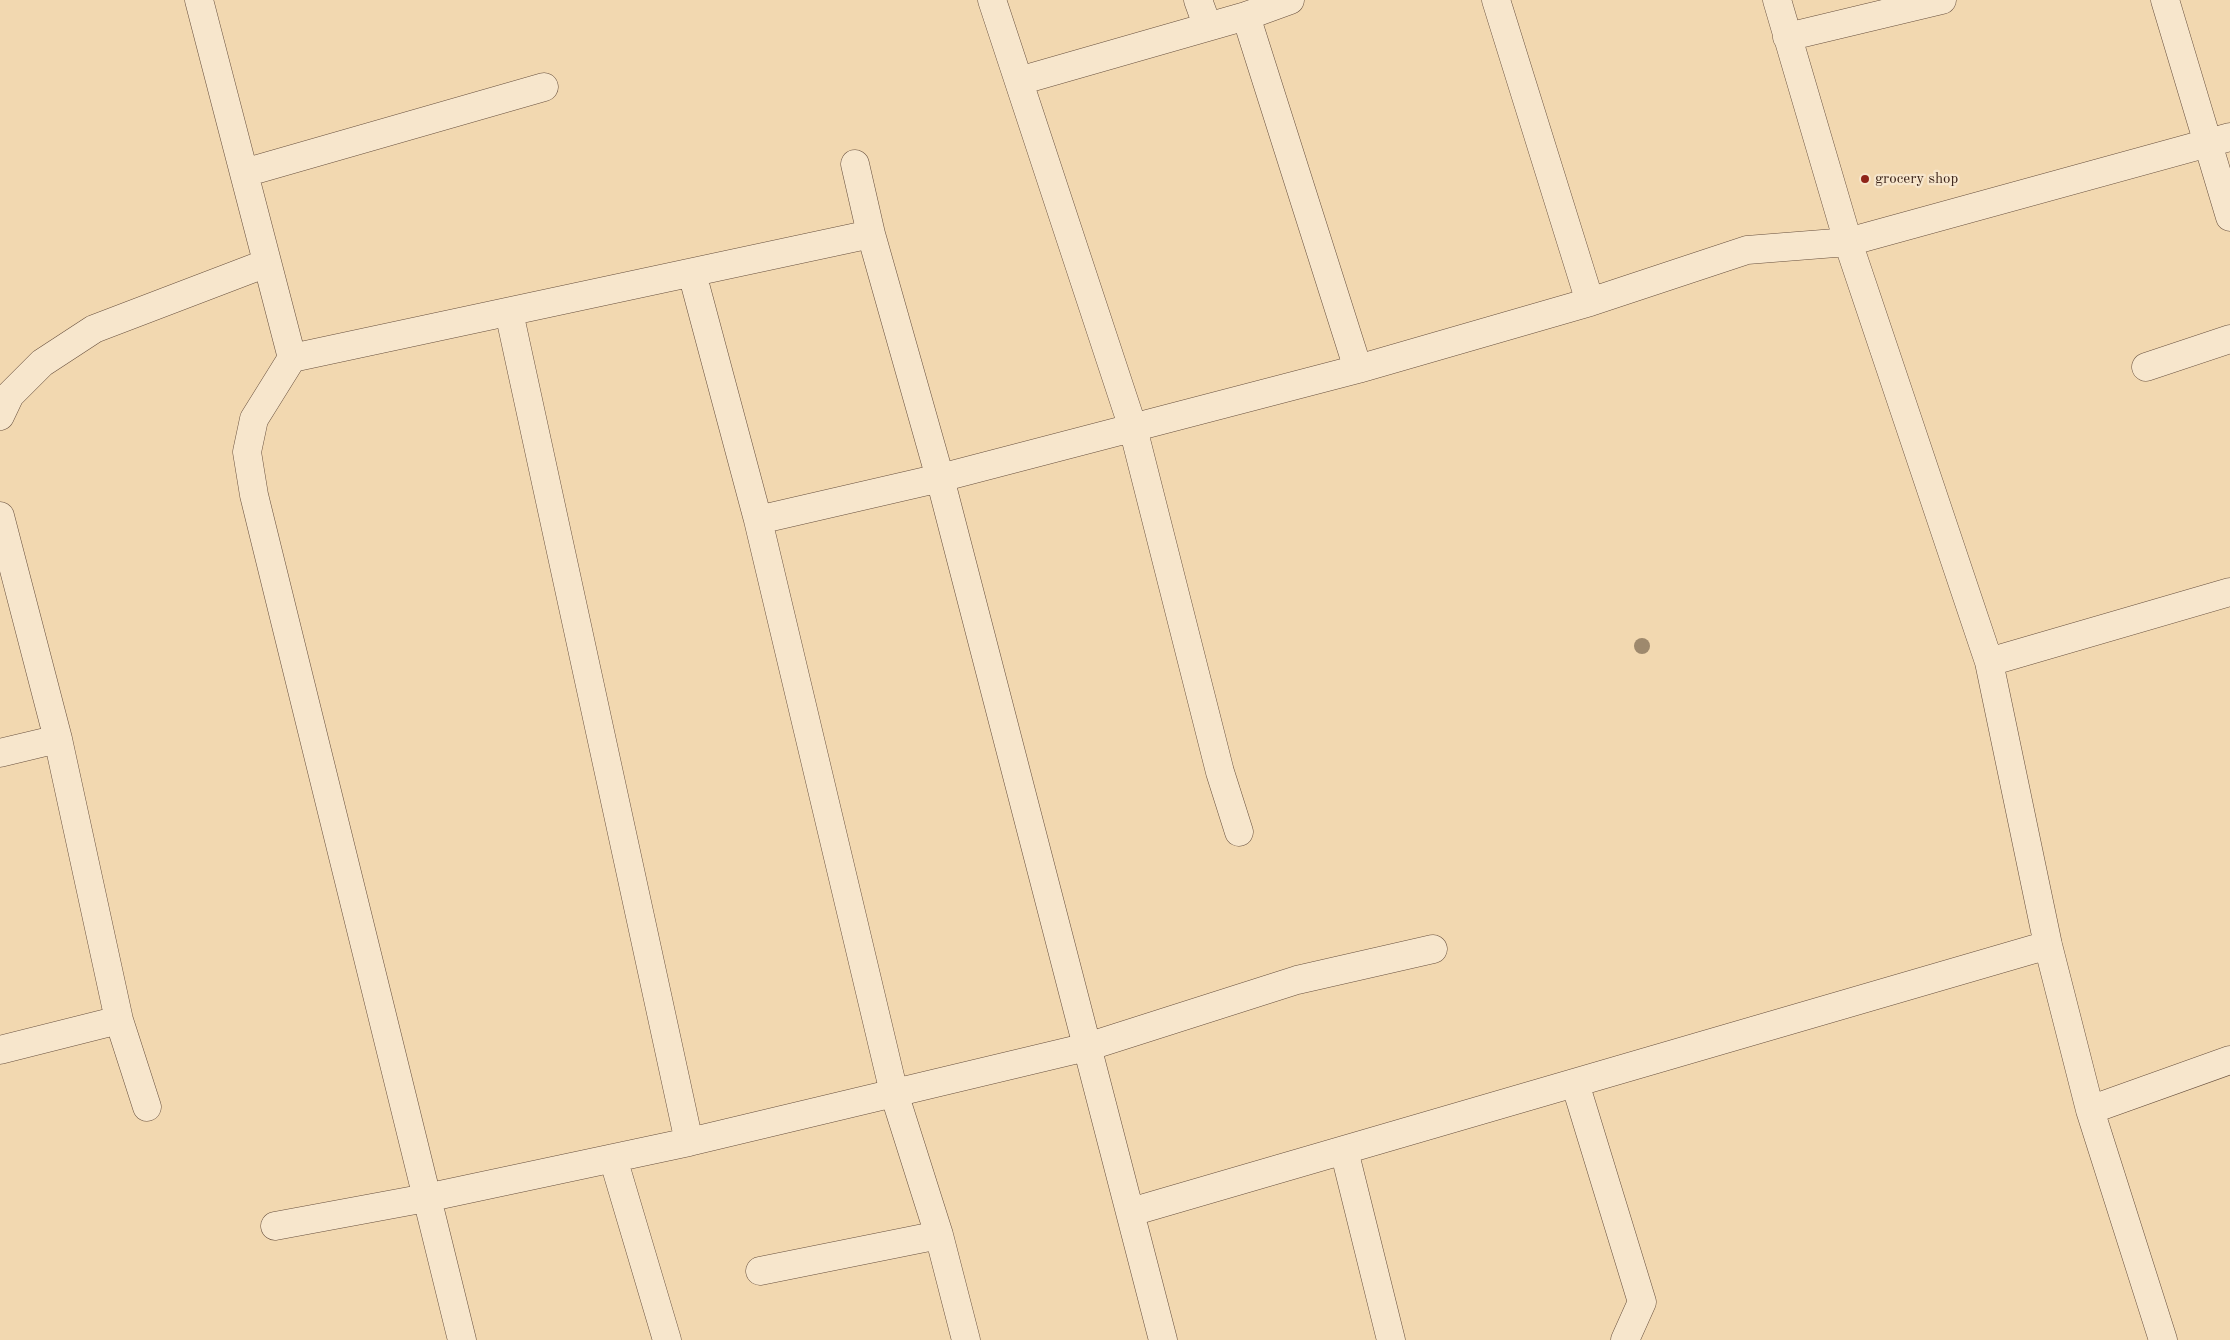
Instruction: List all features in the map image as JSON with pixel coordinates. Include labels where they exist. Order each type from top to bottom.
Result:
[{"type":"street","points":[[199,0],[292,358]]},
{"type":"street","points":[[992,0],[1133,428],[1220,772],[1239,832]]},
{"type":"street","points":[[1198,0],[1207,25]]},
{"type":"street","points":[[1019,81],[1207,25],[1246,16],[1290,0]]},
{"type":"street","points":[[1496,0],[1590,302]]},
{"type":"street","points":[[1777,0],[1848,242],[1989,662],[2048,945],[2090,1110],[2162,1340]]},
{"type":"street","points":[[1787,37],[1942,0]]},
{"type":"street","points":[[2164,0],[2219,140],[2230,217]]},
{"type":"street","points":[[1246,16],[1358,369]]},
{"type":"street","points":[[244,173],[544,88]]},
{"type":"street","points":[[758,520],[940,478],[1358,369],[1590,302],[1747,250],[1848,242],[2219,140]]},
{"type":"street","points":[[855,164],[871,234],[940,478],[1163,1340]]},
{"type":"street","points":[[462,1340],[254,495],[247,452],[254,419],[292,358],[871,234]]},
{"type":"street","points":[[0,416],[10,395],[42,363],[94,329],[267,262]]},
{"type":"street","points":[[692,273],[758,520],[894,1093],[939,1235],[966,1340]]},
{"type":"street","points":[[509,312],[689,1142]]},
{"type":"street","points":[[2146,367],[2230,338]]},
{"type":"street","points":[[0,516],[58,739],[120,1020],[147,1107]]},
{"type":"street","points":[[1989,662],[2230,592]]},
{"type":"street","points":[[0,753],[58,739]]},
{"type":"street","points":[[1131,1212],[2048,945]]},
{"type":"street","points":[[275,1226],[426,1198],[689,1142],[894,1093],[1086,1047],[1297,980],[1433,949]]},
{"type":"street","points":[[0,1050],[120,1020]]},
{"type":"street","points":[[2090,1110],[2230,1060]]},
{"type":"street","points":[[1574,1083],[1642,1302],[1626,1340]]},
{"type":"street","points":[[1344,1150],[1391,1340]]},
{"type":"street","points":[[613,1158],[667,1340]]},
{"type":"street","points":[[760,1272],[939,1235]]},
{"type":"place","name":"grocery shop","points":[[1865,179]]}]
